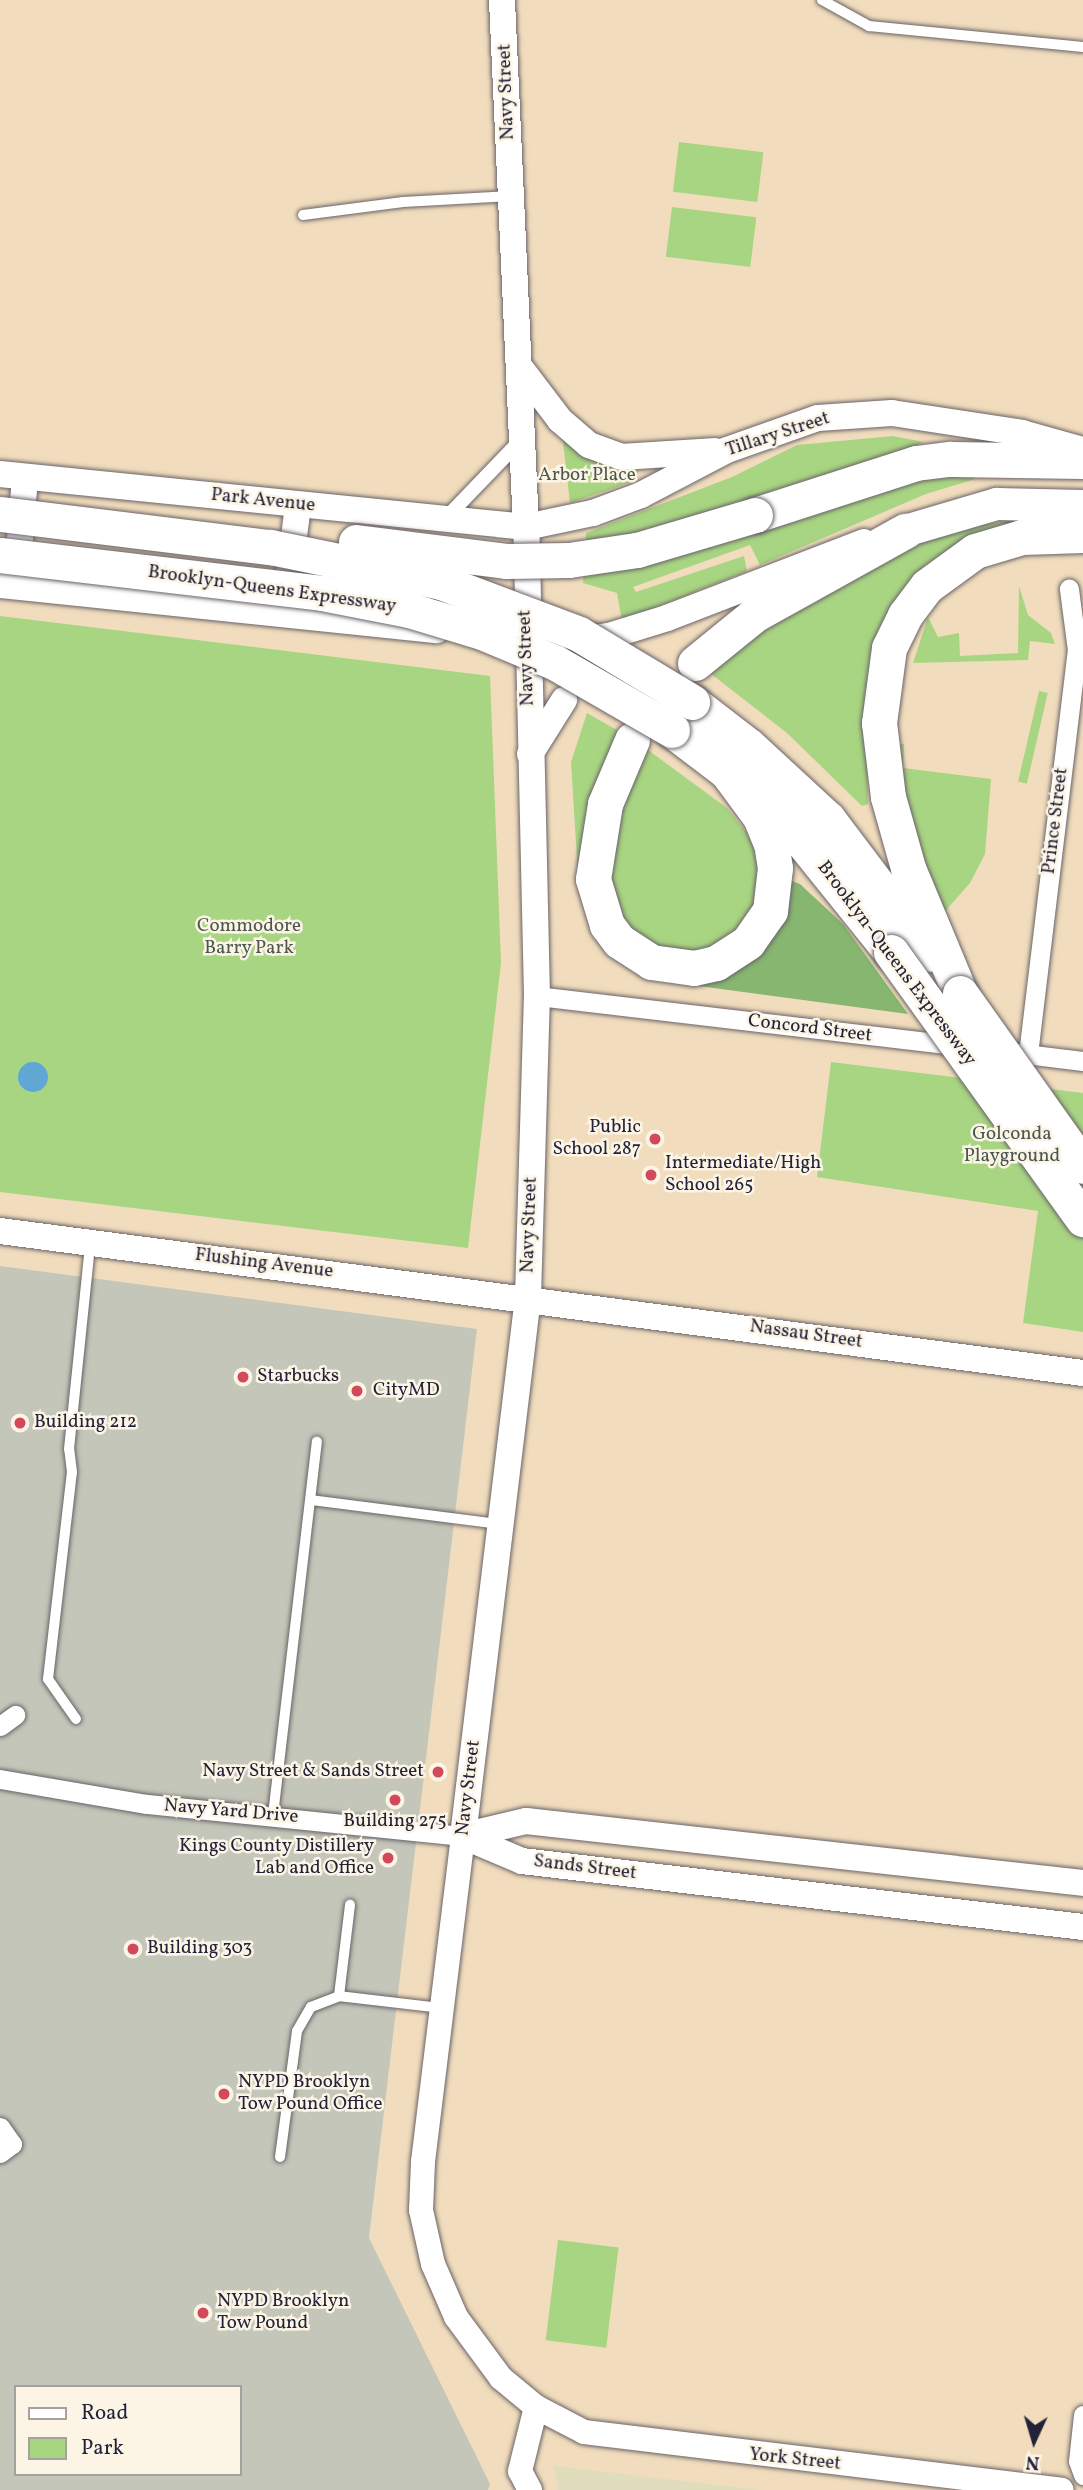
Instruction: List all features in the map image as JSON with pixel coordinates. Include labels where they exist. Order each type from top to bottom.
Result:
[{"type":"highway","points":[[161,533],[292,534],[540,561],[637,550],[916,463],[951,459],[1083,461]]},
{"type":"highway","points":[[695,663],[754,615],[905,531],[996,504],[1083,506]]},
{"type":"highway","name":"Brooklyn-Queens Expressway","points":[[0,514],[327,556],[467,590],[579,634],[692,702],[749,746],[828,819],[913,936],[960,993],[1083,1166]]},
{"type":"highway","points":[[913,936],[908,868],[884,772],[879,703],[889,648],[905,615],[927,586],[975,551],[1022,537],[1083,535]]},
{"type":"highway","name":"Brooklyn-Queens Expressway","points":[[0,555],[322,593],[409,610],[482,632],[556,663],[672,730],[727,772],[801,841],[913,936],[1083,1219]]},
{"type":"highway","points":[[632,740],[605,804],[593,879],[607,925],[634,953],[651,962],[694,968],[716,963],[748,942],[770,911],[775,880],[771,844],[760,817],[727,772]]},
{"type":"main road","name":"Navy Street","points":[[463,1836],[528,1297],[537,996],[526,639],[526,527],[502,0]]},
{"type":"main road","points":[[519,366],[560,420],[589,445],[622,457],[651,458],[727,450]]},
{"type":"main road","name":"Tillary Street","points":[[526,527],[593,513],[641,495],[727,450],[818,418],[856,412],[1022,433],[1083,450]]},
{"type":"main road","points":[[13,476],[8,586],[526,639],[598,638],[667,618],[818,557],[905,531]]},
{"type":"main road","name":"Park Avenue","points":[[13,476],[526,527]]},
{"type":"main road","points":[[285,615],[298,505]]},
{"type":"main road","points":[[644,632],[667,618]]},
{"type":"main road","points":[[530,754],[564,700]]},
{"type":"main road","name":"Flushing Avenue","points":[[0,1231],[528,1297]]},
{"type":"main road","name":"Nassau Street","points":[[528,1297],[1083,1373]]},
{"type":"main road","name":"Sands Street","points":[[463,1836],[526,1821],[1083,1883]]},
{"type":"main road","name":"Sands Street","points":[[463,1836],[523,1861],[1083,1927]]},
{"type":"street","points":[[445,519],[520,441]]},
{"type":"street","name":"Prince Street","points":[[1028,1054],[1077,650],[1069,589]]},
{"type":"street","name":"Concord Street","points":[[537,996],[1083,1061]]},
{"type":"street","name":"Navy Yard Drive","points":[[0,1779],[125,1802],[463,1836]]},
{"type":"street","name":"Navy Street","points":[[463,1836],[423,2162],[421,2210],[433,2264],[456,2317],[500,2378],[536,2407]]},
{"type":"street","points":[[0,2127],[12,2144],[0,2153]]},
{"type":"street","points":[[530,2490],[520,2471],[536,2407]]},
{"type":"street","name":"York Street","points":[[536,2407],[584,2432],[632,2441],[1060,2490]]},
{"type":"street","points":[[1083,2415],[1078,2461],[1083,2475]]},
{"type":"lane","points":[[822,0],[869,26],[1083,47]]},
{"type":"lane","points":[[303,215],[403,202],[511,196]]},
{"type":"lane","points":[[76,1719],[48,1679],[72,1472],[69,1448],[90,1242]]},
{"type":"lane","points":[[273,1815],[317,1442]]},
{"type":"lane","points":[[311,1500],[501,1524]]},
{"type":"lane","points":[[339,1996],[350,1905]]},
{"type":"lane","points":[[280,2157],[297,2031],[311,2007],[339,1996],[442,2008]]},
{"type":"shaded area","points":[[0,1266],[477,1329],[369,2238],[490,2484],[488,2490],[0,2490]]},
{"type":"shaded area","points":[[554,2466],[761,2490],[558,2490]]},
{"type":"green space","points":[[679,142],[763,152],[757,202],[673,192]]},
{"type":"green space","points":[[672,207],[756,217],[750,267],[666,257]]},
{"type":"green space","name":"Arbor Place","points":[[562,433],[608,462],[638,470],[637,480],[570,503]]},
{"type":"green space","points":[[893,436],[924,442],[887,459],[883,482],[974,472],[975,479],[926,494],[760,565],[750,545],[633,587],[636,592],[744,556],[747,571],[622,621],[617,593],[583,583],[586,533],[732,477],[797,445]]},
{"type":"green space","points":[[1032,519],[957,545],[866,710],[868,804],[862,806],[787,733],[701,666],[829,583],[928,539],[976,525]]},
{"type":"green space","points":[[1019,586],[1028,615],[1051,633],[1055,644],[1030,641],[1028,660],[913,663],[928,617],[938,637],[959,633],[960,656],[1018,653]]},
{"type":"green space","name":"Commodore Barry Park","points":[[0,616],[490,676],[501,963],[468,1248],[0,1192]]},
{"type":"green space","points":[[1039,691],[1048,693],[1027,784],[1018,782]]},
{"type":"green space","points":[[587,713],[622,733],[588,810],[578,875],[571,762]]},
{"type":"green space","points":[[893,743],[904,744],[903,768],[991,779],[985,854],[970,883],[940,917],[919,868]]},
{"type":"green space","points":[[644,747],[727,808],[759,848],[761,897],[734,938],[688,955],[640,942],[609,901],[609,846]]},
{"type":"green space","points":[[792,881],[800,884],[843,924],[908,1014],[676,983],[718,979],[757,955]]},
{"type":"green space","name":"Golconda Playground","points":[[831,1062],[1083,1093],[1083,1332],[1023,1323],[1038,1211],[817,1177]]},
{"type":"green space","points":[[558,2240],[619,2247],[606,2348],[546,2340]]},
{"type":"water","points":[[33,1062],[43,1067],[48,1077],[43,1087],[33,1092],[23,1087],[18,1077],[23,1067]]},
{"type":"place","name":"Public School 287","points":[[655,1139]]},
{"type":"place","name":"Intermediate/High School 265","points":[[651,1175]]},
{"type":"place","name":"Starbucks","points":[[243,1377]]},
{"type":"place","name":"CityMD","points":[[357,1391]]},
{"type":"place","name":"Building 212","points":[[20,1423]]},
{"type":"place","name":"Navy Street & Sands Street","points":[[438,1772]]},
{"type":"place","name":"Building 275","points":[[395,1800]]},
{"type":"place","name":"Kings County Distillery Lab and Office","points":[[388,1858]]},
{"type":"place","name":"Building 303","points":[[133,1949]]},
{"type":"place","name":"NYPD Brooklyn Tow Pound Office","points":[[224,2094]]},
{"type":"place","name":"NYPD Brooklyn Tow Pound","points":[[203,2313]]}]
